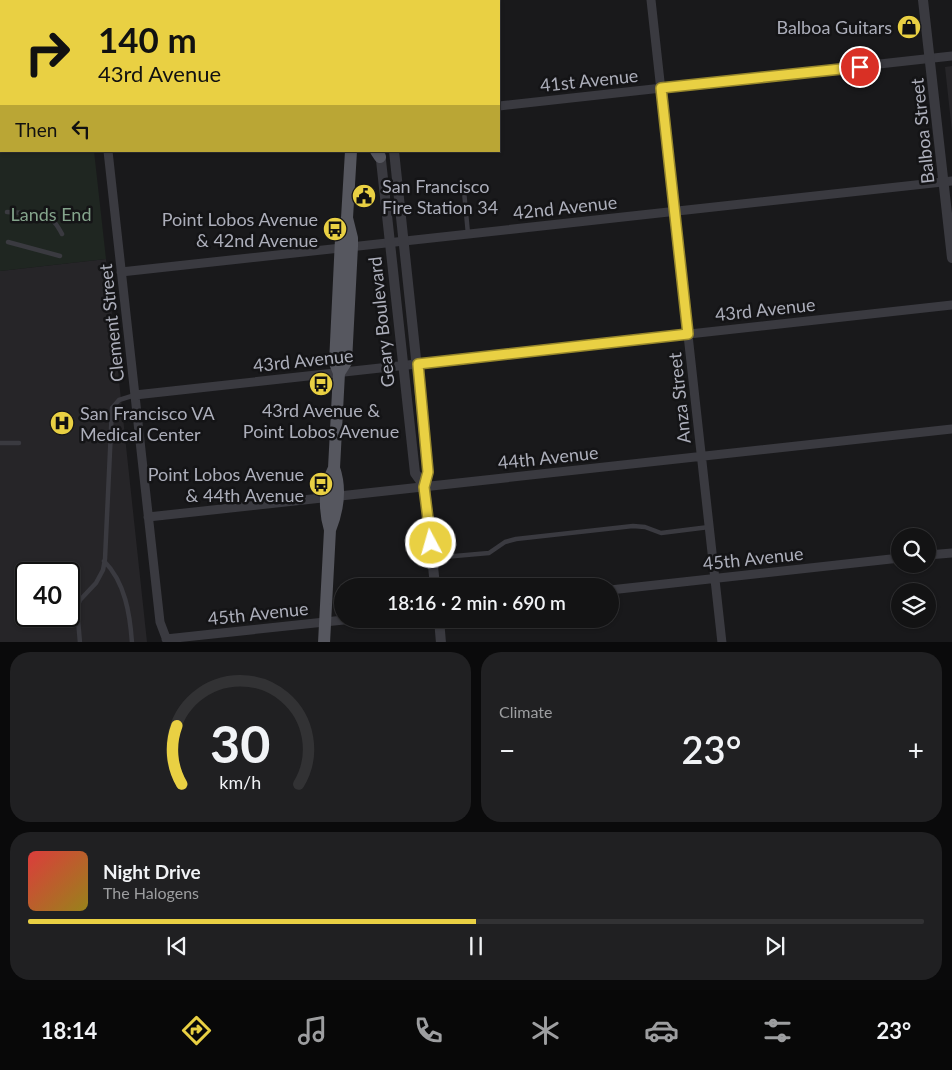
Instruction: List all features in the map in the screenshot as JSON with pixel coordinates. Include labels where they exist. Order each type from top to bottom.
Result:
[{"type":"main road","name":"Geary Boulevard","points":[[324,642],[330,530],[336,515],[332,497],[338,480],[334,468],[339,373],[346,362],[347,247],[352,238],[347,218],[352,153]]},
{"type":"street","name":"Anza Street","points":[[651,0],[722,642]]},
{"type":"street","name":"Balboa Street","points":[[923,0],[948,181],[952,258]]},
{"type":"street","name":"41st Avenue","points":[[500,106],[952,56]]},
{"type":"street","name":"Clement Street","points":[[108,152],[160,622],[167,641]]},
{"type":"street","name":"Geary Boulevard","points":[[379,153],[415,473],[424,487]]},
{"type":"street","name":"Geary Boulevard","points":[[395,156],[418,364],[428,472],[424,487],[434,578]]},
{"type":"street","name":"42nd Avenue","points":[[121,272],[948,181]]},
{"type":"street","name":"43rd Avenue","points":[[135,395],[952,305]]},
{"type":"street","name":"44th Avenue","points":[[148,517],[952,429]]},
{"type":"street","points":[[936,554],[952,553]]},
{"type":"street","name":"45th Avenue","points":[[619,589],[891,559]]},
{"type":"street","name":"45th Avenue","points":[[167,641],[334,621]]},
{"type":"street","points":[[440,628],[442,642]]},
{"type":"lane","points":[[379,153],[395,156]]},
{"type":"lane","points":[[464,191],[468,234]]},
{"type":"lane","points":[[7,212],[45,217],[52,220],[62,234]]},
{"type":"lane","points":[[8,242],[60,256]]},
{"type":"lane","points":[[80,642],[77,608],[80,600],[96,583],[103,570],[112,408],[119,400],[135,395]]},
{"type":"lane","points":[[0,443],[19,443]]},
{"type":"lane","points":[[432,558],[489,552],[505,542],[516,538],[633,526],[645,527],[661,533],[709,527]]},
{"type":"lane","points":[[104,561],[114,571],[119,583],[128,611],[132,642]]},
{"type":"shaded area","points":[[952,66],[952,132],[945,67]]},
{"type":"shaded area","name":"San Francisco VA Medical Center","points":[[106,259],[147,642],[0,642],[0,271]]},
{"type":"green space","name":"Lands End","points":[[0,152],[94,152],[106,259],[0,271]]},
{"type":"place","name":"Balboa Guitars","points":[[909,27]]},
{"type":"place","name":"San Francisco Fire Station 34","points":[[364,196]]},
{"type":"place","name":"Point Lobos Avenue & 42nd Avenue","points":[[335,229]]},
{"type":"place","name":"43rd Avenue & Point Lobos Avenue","points":[[321,384]]},
{"type":"place","name":"San Francisco VA Medical Center","points":[[62,423]]},
{"type":"place","name":"Point Lobos Avenue & 44th Avenue","points":[[321,484]]},
{"type":"route","points":[[431,543],[424,487],[428,472],[418,364],[688,334],[661,88],[860,67]]}]
